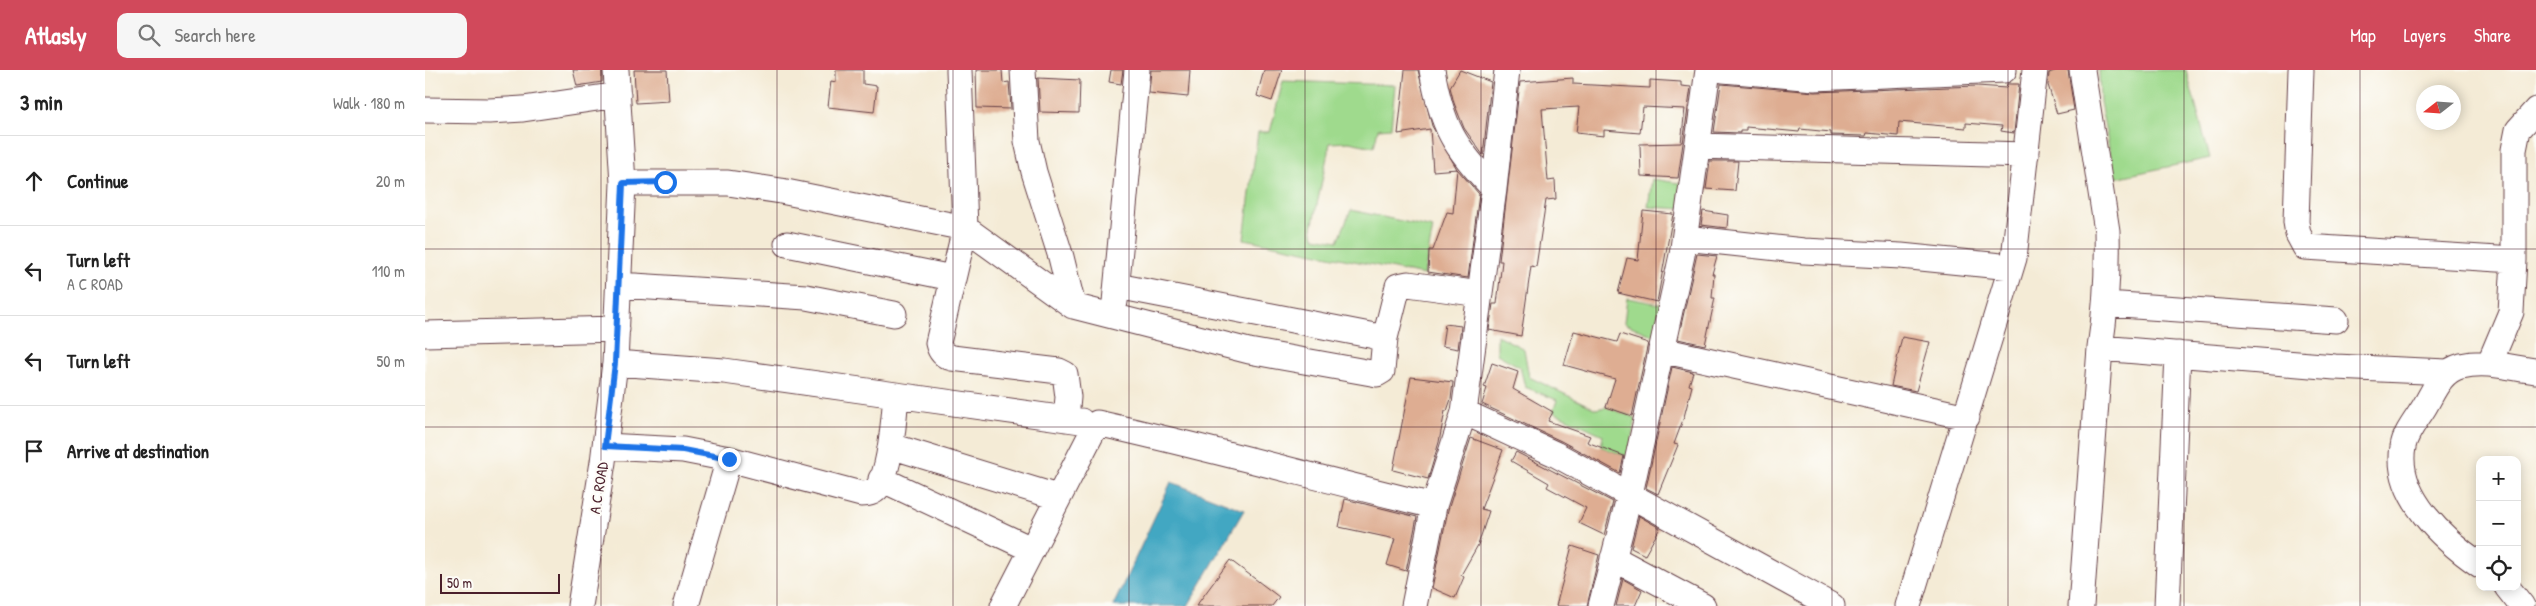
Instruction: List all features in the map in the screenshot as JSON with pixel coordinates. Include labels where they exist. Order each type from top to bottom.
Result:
[{"type":"street","name":"A C ROAD","points":[[580,606],[605,446],[615,363],[623,183],[616,70]]},
{"type":"street","points":[[959,70],[965,228],[938,343],[939,350],[945,356],[952,358],[1059,371],[1065,374],[1068,385],[1066,418]]},
{"type":"street","points":[[1023,70],[1029,149],[1034,172],[1061,257],[1073,306]]},
{"type":"street","points":[[1113,317],[1137,70]]},
{"type":"street","points":[[1431,70],[1437,102],[1455,144],[1468,162],[1494,189]]},
{"type":"street","points":[[1414,606],[1434,506],[1464,412],[1494,189],[1507,70]]},
{"type":"street","points":[[1601,606],[1630,494],[1685,238],[1709,70]]},
{"type":"street","points":[[1723,70],[1814,74],[2004,70]]},
{"type":"street","points":[[1908,606],[1967,417],[2011,267],[2035,70]]},
{"type":"street","points":[[2081,606],[2100,348],[2106,304],[2107,231],[2082,70]]},
{"type":"street","points":[[2301,70],[2296,222],[2297,234],[2305,248],[2514,260]]},
{"type":"street","points":[[425,110],[489,111],[618,95]]},
{"type":"street","points":[[2490,362],[2511,312],[2514,260],[2514,150],[2518,130],[2536,110]]},
{"type":"street","points":[[1698,146],[2025,155]]},
{"type":"street","points":[[623,183],[728,183],[781,190],[965,228],[1033,275],[1073,306],[1249,351],[1373,374],[1382,371],[1385,338],[1398,286],[1408,284],[1480,294]]},
{"type":"street","points":[[1685,238],[1804,252],[1901,256],[2011,267]]},
{"type":"street","points":[[787,244],[952,278]]},
{"type":"street","points":[[619,285],[806,297],[894,314]]},
{"type":"street","points":[[1117,286],[1385,338]]},
{"type":"street","points":[[2106,304],[2336,320]]},
{"type":"street","points":[[425,334],[617,329]]},
{"type":"street","points":[[2100,348],[2335,367],[2447,372],[2459,367],[2490,362],[2536,371]]},
{"type":"street","points":[[1661,350],[1967,417]]},
{"type":"street","points":[[2167,606],[2178,354]]},
{"type":"street","points":[[615,363],[723,371],[1097,423],[1180,441],[1292,472],[1434,506]]},
{"type":"street","points":[[2447,372],[2403,447],[2405,475],[2414,499],[2432,526],[2459,551],[2476,562]]},
{"type":"street","points":[[605,446],[683,450],[729,459],[856,494],[869,494],[879,486],[891,446],[896,395]]},
{"type":"street","points":[[1464,412],[1555,454],[1832,606]]},
{"type":"street","points":[[1003,606],[1057,496],[1097,423]]},
{"type":"street","points":[[891,446],[1057,496]]},
{"type":"street","points":[[686,606],[729,459]]},
{"type":"street","points":[[881,479],[1031,549]]},
{"type":"street","points":[[1613,558],[1703,606]]},
{"type":"street","points":[[2510,591],[2522,606]]},
{"type":"green space","points":[[2099,70],[2186,70],[2210,158],[2115,178],[2100,102]]},
{"type":"green space","points":[[1283,81],[1395,85],[1391,128],[1378,129],[1374,147],[1349,142],[1330,143],[1312,228],[1314,237],[1338,241],[1351,210],[1433,228],[1424,275],[1244,239],[1258,132],[1270,132]]},
{"type":"green space","points":[[1652,179],[1686,184],[1684,209],[1648,207]]},
{"type":"green space","points":[[1627,298],[1665,305],[1654,336],[1624,323]]},
{"type":"green space","points":[[1497,335],[1524,349],[1529,377],[1596,409],[1606,407],[1636,418],[1628,457],[1601,447],[1603,435],[1553,412],[1557,400],[1525,387],[1520,367],[1497,354]]},
{"type":"water","points":[[1171,482],[1244,510],[1188,606],[1113,606]]},
{"type":"building","points":[[573,70],[602,70],[602,82],[577,86]]},
{"type":"building","points":[[634,70],[667,70],[669,101],[636,103]]},
{"type":"building","points":[[836,70],[863,70],[863,84],[877,86],[874,112],[828,107],[831,81],[836,82]]},
{"type":"building","points":[[976,70],[1002,70],[1003,83],[1009,82],[1011,109],[977,108]]},
{"type":"building","points":[[1111,70],[1123,70],[1121,84],[1109,82]]},
{"type":"building","points":[[1151,70],[1190,70],[1188,97],[1149,93]]},
{"type":"building","points":[[1264,70],[1282,70],[1272,101],[1257,96]]},
{"type":"building","points":[[1405,70],[1418,70],[1432,126],[1457,169],[1433,171],[1430,129],[1398,134]]},
{"type":"building","points":[[1460,70],[1491,82],[1483,155],[1464,128],[1454,103],[1450,87]]},
{"type":"building","points":[[2057,70],[2068,70],[2074,110],[2057,114],[2048,85],[2049,73]]},
{"type":"building","points":[[1038,78],[1080,80],[1079,113],[1040,112]]},
{"type":"building","points":[[1573,78],[1573,84],[1650,88],[1650,80],[1681,82],[1681,86],[1691,87],[1678,178],[1641,176],[1640,144],[1681,143],[1685,109],[1643,107],[1640,133],[1604,130],[1604,136],[1576,133],[1579,107],[1542,109],[1548,181],[1555,180],[1556,199],[1546,200],[1536,267],[1531,266],[1521,336],[1489,330],[1493,304],[1497,304],[1502,261],[1499,261],[1520,82]]},
{"type":"building","points":[[1721,84],[1815,92],[1977,86],[2006,88],[2007,84],[2019,84],[2014,133],[2001,131],[2002,126],[1966,123],[1966,128],[1899,122],[1898,136],[1867,133],[1866,136],[1831,135],[1831,132],[1800,129],[1799,132],[1746,127],[1746,131],[1740,131],[1740,133],[1714,132]]},
{"type":"building","points":[[1710,161],[1738,161],[1735,191],[1706,189]]},
{"type":"building","points":[[1457,169],[1479,194],[1468,278],[1428,272],[1429,250],[1433,250],[1447,212],[1453,213]]},
{"type":"building","points":[[1643,211],[1673,214],[1657,302],[1618,293],[1627,258],[1638,260]]},
{"type":"building","points":[[1703,211],[1728,215],[1727,228],[1701,225]]},
{"type":"building","points":[[1697,254],[1717,256],[1712,274],[1714,274],[1712,298],[1715,298],[1705,345],[1678,339]]},
{"type":"building","points":[[1445,324],[1461,326],[1458,349],[1442,346]]},
{"type":"building","points":[[1574,331],[1617,342],[1620,334],[1648,343],[1632,416],[1606,407],[1615,379],[1564,365]]},
{"type":"building","points":[[1902,337],[1930,342],[1916,391],[1891,386]]},
{"type":"building","points":[[1492,363],[1518,372],[1513,389],[1553,412],[1548,421],[1590,436],[1587,442],[1624,456],[1620,473],[1561,441],[1482,404],[1487,388],[1484,387]]},
{"type":"building","points":[[1672,367],[1693,372],[1689,385],[1692,386],[1684,417],[1674,444],[1678,445],[1658,494],[1646,488]]},
{"type":"building","points":[[1411,377],[1453,382],[1451,399],[1447,411],[1445,411],[1439,442],[1428,479],[1393,470]]},
{"type":"building","points":[[1471,438],[1503,450],[1481,509],[1489,511],[1478,545],[1461,575],[1464,577],[1455,598],[1432,588],[1448,510]]},
{"type":"building","points":[[1516,452],[1613,502],[1604,535],[1579,523],[1586,508],[1547,487],[1549,483],[1511,461]]},
{"type":"building","points":[[1345,499],[1417,517],[1406,571],[1387,565],[1395,539],[1339,527]]},
{"type":"building","points":[[1639,516],[1660,528],[1645,555],[1631,548]]},
{"type":"building","points":[[1572,546],[1599,555],[1587,606],[1556,606]]},
{"type":"building","points":[[1230,560],[1279,597],[1272,606],[1196,606]]},
{"type":"building","points":[[1623,579],[1642,590],[1635,606],[1616,606]]},
{"type":"route","points":[[665,182],[623,183],[615,363],[605,446],[683,450],[729,459]]}]
